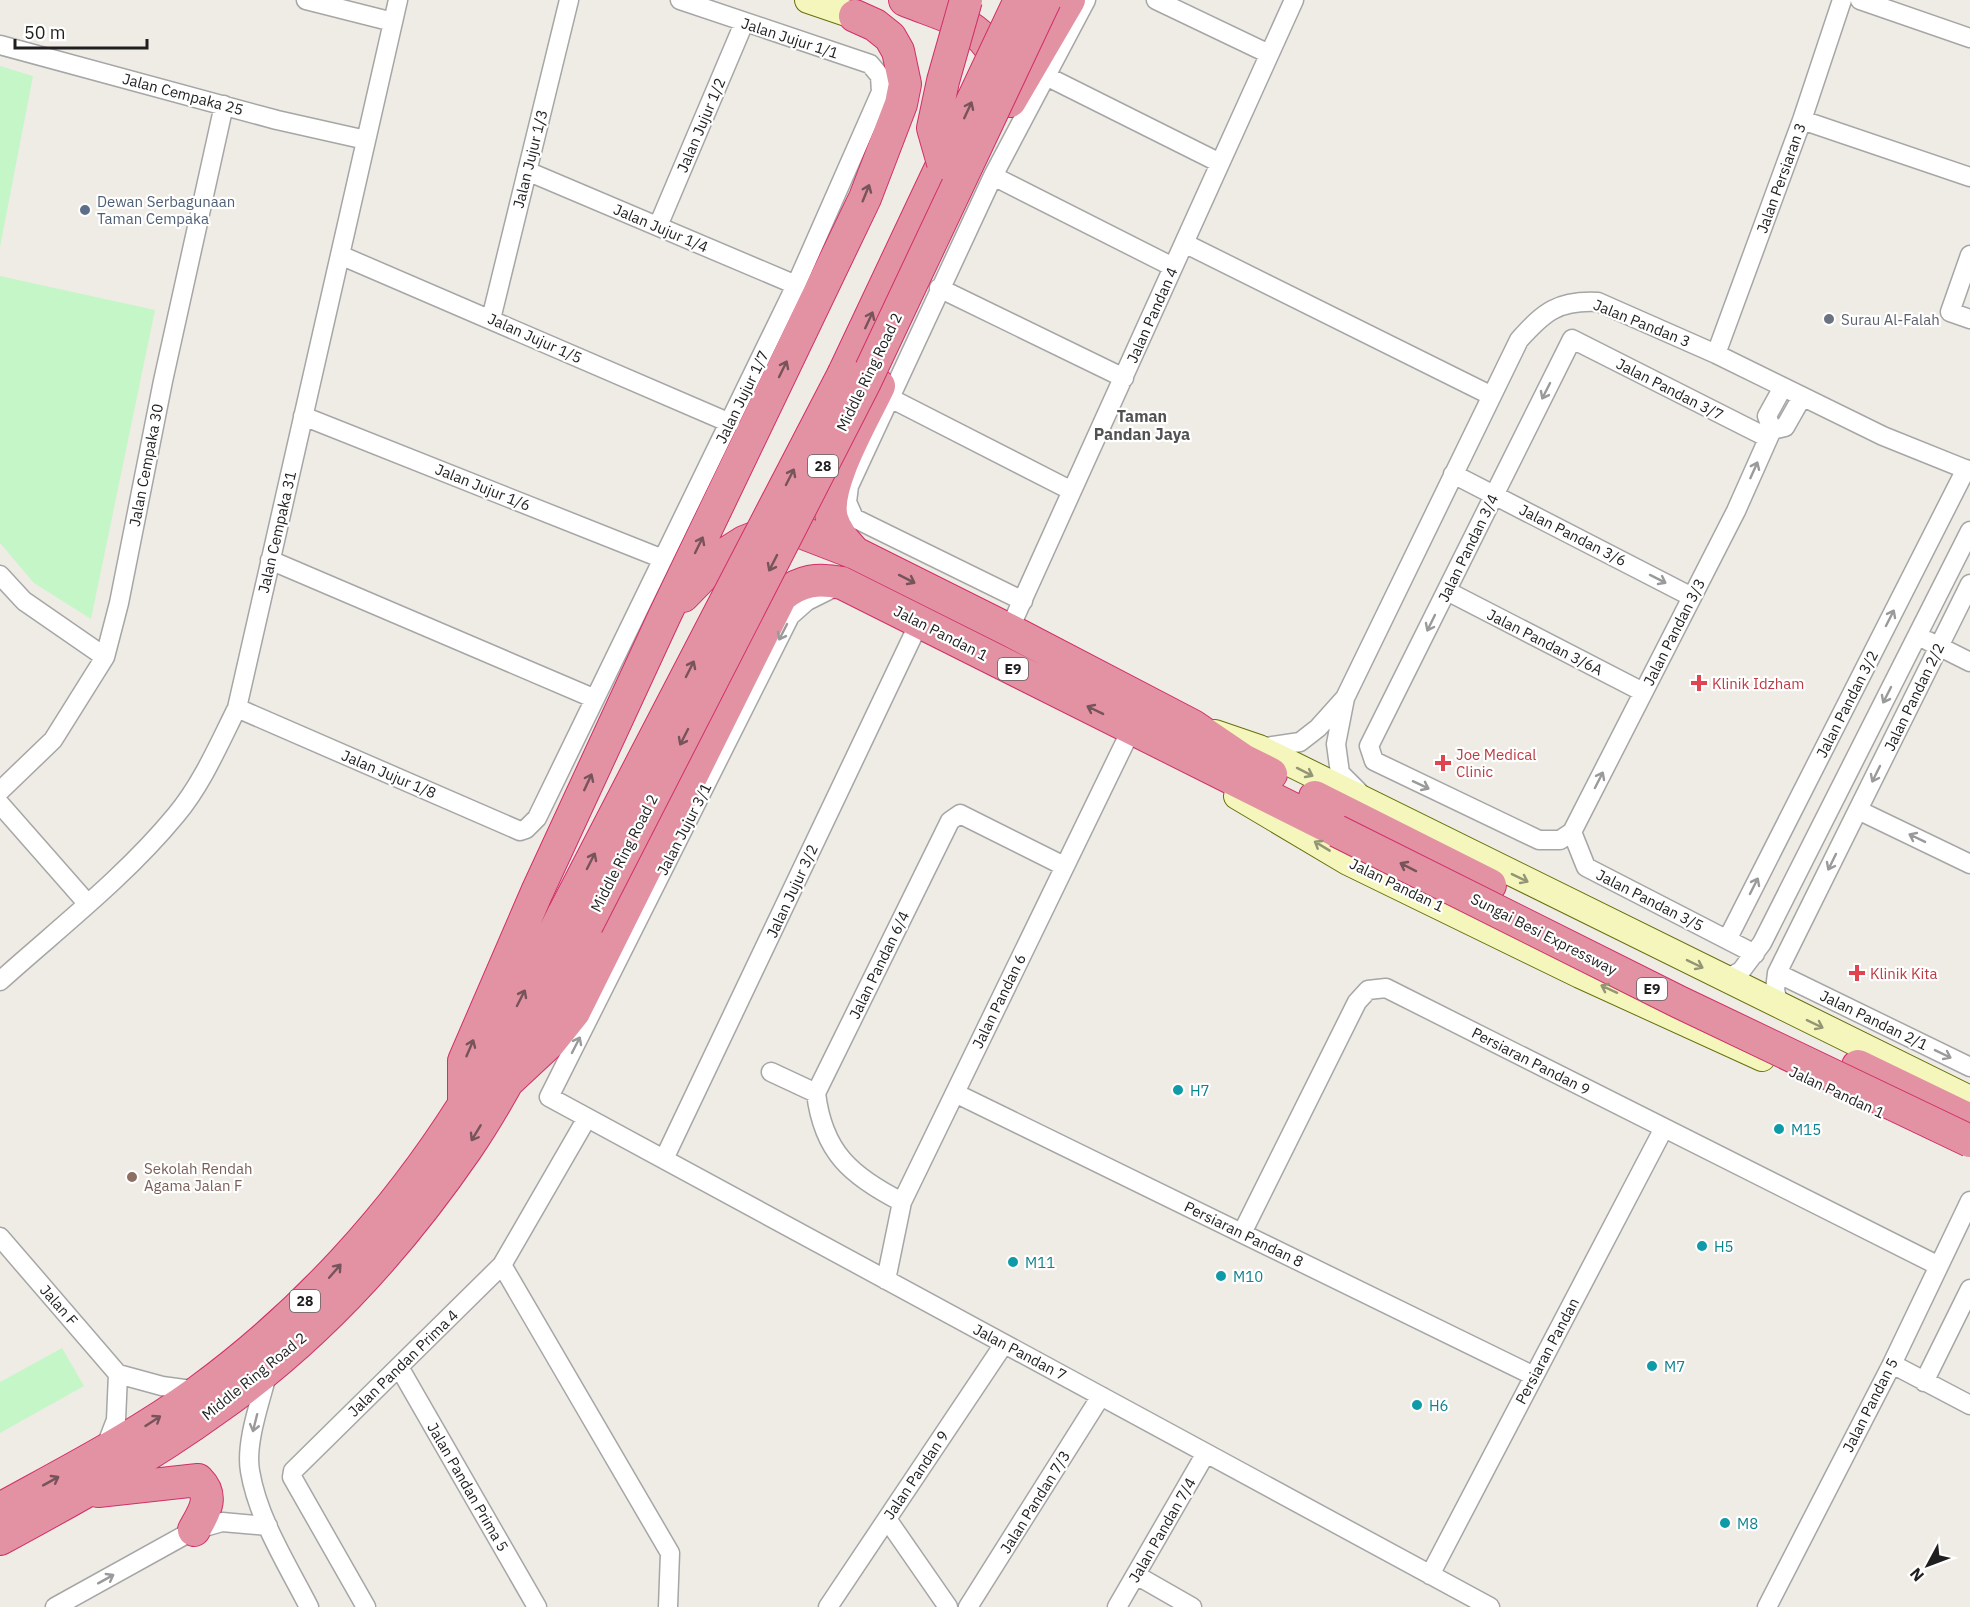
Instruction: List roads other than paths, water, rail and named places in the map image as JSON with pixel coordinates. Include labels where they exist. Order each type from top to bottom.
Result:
[{"type":"highway","points":[[905,0],[971,28],[988,42],[998,58],[1008,106]]},
{"type":"highway","points":[[943,163],[933,128],[943,81],[966,0]]},
{"type":"highway","name":"Middle Ring Road 2","points":[[0,1539],[85,1493],[219,1407],[269,1366],[355,1288],[416,1218],[468,1146],[506,1083],[575,919],[843,373],[1020,0]]},
{"type":"highway","name":"Middle Ring Road 2","points":[[0,1509],[103,1452],[199,1391],[264,1339],[322,1286],[399,1197],[430,1156],[464,1105],[575,919],[866,382],[1045,0]]},
{"type":"highway","points":[[855,553],[839,534],[832,520],[831,489],[1008,106],[1069,0]]},
{"type":"highway","points":[[464,1105],[464,1061],[537,892],[664,617],[865,198],[901,104],[905,84],[898,51],[890,37],[875,25],[855,16]]},
{"type":"highway","name":"Jalan Pandan 1","points":[[664,617],[722,556],[744,542],[767,533],[798,531],[855,553],[1009,630],[1189,740]]},
{"type":"highway","points":[[506,1083],[550,1042],[574,1012],[781,596],[794,585],[808,581],[825,580],[842,583]]},
{"type":"highway","name":"Jalan Pandan 1","points":[[842,583],[1132,728],[1189,740]]},
{"type":"highway","name":"Sungai Besi Expressway","points":[[1189,740],[1244,760],[1479,880],[1970,1120]]},
{"type":"highway","name":"Sungai Besi Expressway","points":[[1189,740],[1679,1002],[1970,1141]]},
{"type":"highway","points":[[85,1493],[198,1480],[206,1488],[208,1499],[194,1530]]},
{"type":"main road","points":[[808,0],[855,16]]},
{"type":"main road","name":"Jalan Pandan 1","points":[[1189,740],[1259,748],[1970,1099]]},
{"type":"main road","name":"Jalan Pandan 1","points":[[1189,740],[1230,792],[1348,862],[1580,975],[1970,1153]]},
{"type":"main road","points":[[1739,1048],[1753,1040],[1761,1029],[1771,1002]]},
{"type":"street","points":[[306,0],[393,22]]},
{"type":"street","name":"Jalan Cempaka 31","points":[[0,981],[138,856],[177,814],[207,767],[237,708],[399,0]]},
{"type":"street","name":"Jalan Jujur 1/3","points":[[491,319],[569,0]]},
{"type":"street","name":"Jalan Jujur 1/1","points":[[680,0],[870,64],[880,76],[881,92]]},
{"type":"street","points":[[1023,601],[854,518],[847,502],[849,486],[939,288],[993,176],[1086,0]]},
{"type":"street","points":[[1156,0],[1269,54]]},
{"type":"street","name":"Jalan Pandan 4","points":[[1009,630],[1294,0]]},
{"type":"street","name":"Jalan Persiaran 3","points":[[1716,354],[1802,120],[1842,0]]},
{"type":"street","points":[[1860,0],[1970,38]]},
{"type":"street","name":"Jalan Jujur 1/2","points":[[658,226],[744,23]]},
{"type":"street","name":"Jalan Cempaka 25","points":[[0,45],[366,140]]},
{"type":"street","points":[[1046,76],[1221,163]]},
{"type":"street","name":"Jalan Jujur 1/7","points":[[537,818],[593,698],[663,560],[796,285],[881,92]]},
{"type":"street","name":"Jalan Cempaka 30","points":[[0,791],[53,740],[105,657],[119,603],[163,381],[224,105]]},
{"type":"street","points":[[1802,120],[1970,177]]},
{"type":"street","name":"Jalan Jujur 1/4","points":[[527,171],[796,285]]},
{"type":"street","points":[[993,176],[1173,267]]},
{"type":"street","points":[[1184,243],[1490,395]]},
{"type":"street","name":"Jalan Jujur 1/5","points":[[340,255],[730,423]]},
{"type":"street","points":[[1970,255],[1950,312],[1970,319]]},
{"type":"street","points":[[939,288],[1124,378]]},
{"type":"street","name":"Jalan Pandan 3","points":[[1370,804],[1340,773],[1336,744],[1345,698],[1490,395],[1519,340],[1537,320],[1553,307],[1579,301],[1598,302],[1716,354],[1883,436],[1968,470]]},
{"type":"street","name":"Jalan Pandan 3/7","points":[[1572,339],[1770,434]]},
{"type":"street","name":"Jalan Pandan 3/4","points":[[1572,339],[1369,746],[1371,756],[1379,765],[1539,840],[1560,840],[1572,832]]},
{"type":"street","name":"Jalan Pandan 3/3","points":[[1572,832],[1736,511],[1770,434],[1767,416],[1783,387]]},
{"type":"street","name":"Jalan Pandan 3/3","points":[[1770,434],[1785,428],[1802,397]]},
{"type":"street","points":[[890,398],[1072,491]]},
{"type":"street","name":"Jalan Jujur 1/6","points":[[303,416],[663,560]]},
{"type":"street","name":"Jalan Pandan 3/2","points":[[1728,938],[1968,470]]},
{"type":"street","name":"Jalan Pandan 3/6","points":[[1453,474],[1692,597]]},
{"type":"street","points":[[1726,980],[1741,971],[1755,954],[1970,531]]},
{"type":"street","points":[[270,560],[593,698]]},
{"type":"street","points":[[0,575],[24,602],[105,657]]},
{"type":"street","name":"Jalan Jujur 3/1","points":[[549,1097],[790,616],[807,601],[842,583]]},
{"type":"street","name":"Jalan Pandan 2/2","points":[[1771,1002],[1777,973],[1970,584]]},
{"type":"street","name":"Jalan Pandan 3/6A","points":[[1447,591],[1643,692]]},
{"type":"street","name":"Jalan Jujur 3/2","points":[[664,1159],[919,623]]},
{"type":"street","points":[[1917,636],[1970,662]]},
{"type":"street","name":"Jalan Pandan 3","points":[[1259,748],[1300,742],[1317,728],[1345,698]]},
{"type":"street","name":"Jalan Jujur 1/8","points":[[237,708],[520,831],[526,829],[537,818]]},
{"type":"street","name":"Jalan Pandan 6","points":[[886,1280],[902,1202],[1132,728]]},
{"type":"street","points":[[0,804],[87,903]]},
{"type":"street","points":[[1858,810],[1970,864]]},
{"type":"street","name":"Jalan Pandan 6/4","points":[[816,1093],[950,821],[960,814],[1064,866]]},
{"type":"street","name":"Jalan Pandan 3/5","points":[[1572,832],[1586,867],[1728,938],[1755,954]]},
{"type":"street","name":"Jalan Pandan 2/1","points":[[1777,973],[1970,1067]]},
{"type":"street","name":"Persiaran Pandan 9","points":[[1242,1233],[1358,1002],[1368,990],[1386,988],[1937,1266]]},
{"type":"street","points":[[771,1072],[816,1093],[819,1120],[835,1149],[860,1179],[902,1202]]},
{"type":"street","name":"Persiaran Pandan 8","points":[[955,1093],[1534,1376]]},
{"type":"street","name":"Jalan Pandan 7","points":[[549,1097],[1490,1607]]},
{"type":"street","name":"Jalan Pandan Prima 4","points":[[366,1607],[292,1477],[293,1471],[502,1265],[587,1118]]},
{"type":"street","name":"Persiaran Pandan","points":[[1430,1575],[1664,1128]]},
{"type":"street","name":"Jalan Pandan 5","points":[[1767,1607],[1892,1364],[1970,1201]]},
{"type":"street","name":"Jalan F","points":[[0,1237],[118,1374]]},
{"type":"street","points":[[502,1265],[670,1554],[668,1607]]},
{"type":"street","points":[[1924,1382],[1970,1289]]},
{"type":"street","name":"Jalan Pandan 9","points":[[828,1607],[1004,1344]]},
{"type":"street","points":[[1892,1364],[1970,1405]]},
{"type":"street","points":[[269,1366],[252,1434],[249,1470],[268,1526],[309,1607]]},
{"type":"street","name":"Jalan Pandan Prima 5","points":[[399,1366],[537,1607]]},
{"type":"street","points":[[103,1452],[116,1420],[118,1374],[162,1386],[199,1391]]},
{"type":"street","name":"Jalan Pandan 7/3","points":[[968,1607],[1101,1396]]},
{"type":"street","name":"Jalan Pandan 7/4","points":[[1118,1607],[1206,1453]]},
{"type":"street","points":[[887,1519],[948,1607]]},
{"type":"street","points":[[55,1607],[194,1530],[222,1522],[268,1526]]},
{"type":"street","points":[[1136,1575],[1192,1607]]},
{"type":"place","name":"Dewan Serbagunaan Taman Cempaka","points":[[85,210]]},
{"type":"place","name":"Surau Al-Falah","points":[[1829,319]]},
{"type":"place","name":"Klinik Idzham","points":[[1699,683]]},
{"type":"place","name":"Joe Medical Clinic","points":[[1443,763]]},
{"type":"place","name":"Klinik Kita","points":[[1857,973]]},
{"type":"place","name":"H7","points":[[1178,1090]]},
{"type":"place","name":"M15","points":[[1779,1129]]},
{"type":"place","name":"Sekolah Rendah Agama Jalan F","points":[[132,1177]]},
{"type":"place","name":"H5","points":[[1702,1246]]},
{"type":"place","name":"M11","points":[[1013,1262]]},
{"type":"place","name":"M10","points":[[1221,1276]]},
{"type":"place","name":"M7","points":[[1652,1366]]},
{"type":"place","name":"H6","points":[[1417,1405]]},
{"type":"place","name":"M8","points":[[1725,1523]]},
{"type":"district","name":"Taman Pandan Jaya","points":[[1142,425]]}]
